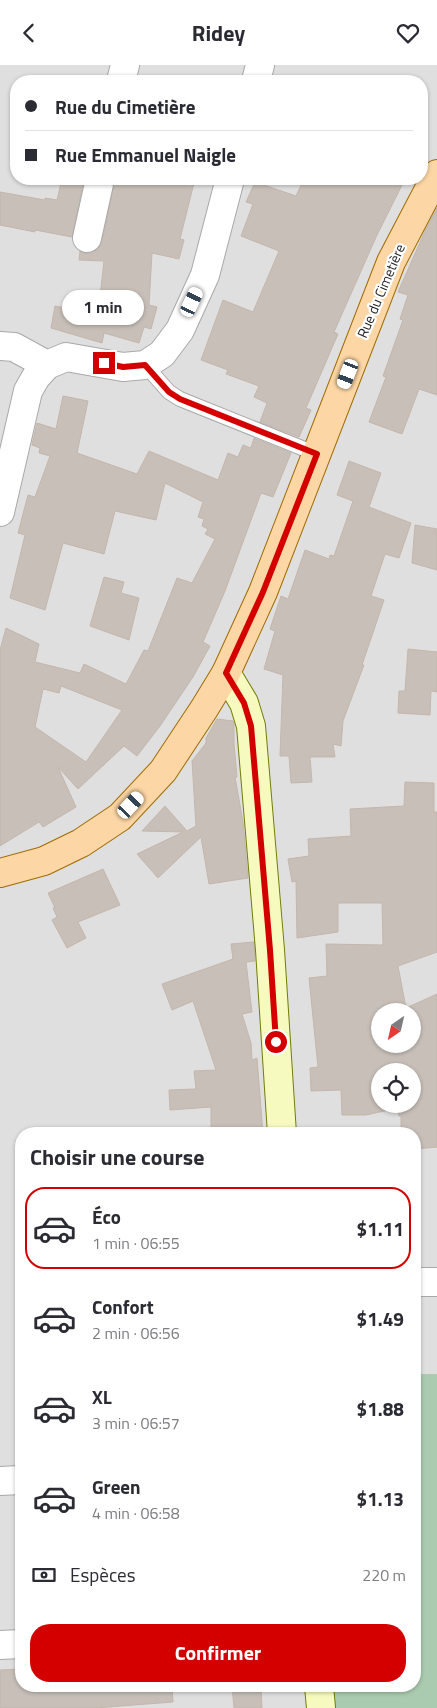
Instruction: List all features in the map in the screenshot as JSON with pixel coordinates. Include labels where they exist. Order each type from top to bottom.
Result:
[{"type":"main road","name":"Rue du Cimetière","points":[[0,873],[44,861],[81,843],[120,817],[163,771],[226,673],[263,592],[391,262],[437,174]]},
{"type":"street","points":[[87,238],[99,185]]},
{"type":"street","points":[[0,512],[28,391],[36,377],[47,365],[66,357],[123,367],[145,365],[162,354],[180,330],[205,275],[228,185]]},
{"type":"street","points":[[0,346],[14,347],[47,365]]},
{"type":"street","points":[[226,673],[244,703],[251,726],[269,940],[282,1127]]},
{"type":"street","points":[[421,1282],[437,1282]]},
{"type":"street","points":[[0,1481],[15,1480]]},
{"type":"street","points":[[0,1645],[15,1644]]},
{"type":"street","points":[[319,1692],[320,1708]]},
{"type":"lane","points":[[145,365],[169,392],[180,399],[317,454]]},
{"type":"shaded area","points":[[0,65],[437,65],[437,1708],[0,1708]]},
{"type":"green space","points":[[421,1374],[437,1374],[437,1708],[321,1708],[320,1692],[421,1692]]},
{"type":"building","points":[[61,185],[83,185],[72,237],[0,225],[0,192],[45,200],[45,198],[57,200]]},
{"type":"building","points":[[114,185],[194,185],[180,239],[184,240],[179,259],[152,253],[149,305],[157,307],[151,329],[144,327],[139,343],[104,333],[102,343],[51,328],[55,306],[90,313],[92,304],[99,306],[104,261],[79,260],[80,251],[92,253],[98,249],[102,242]]},
{"type":"building","points":[[254,185],[264,185],[296,196],[301,185],[402,185],[377,235],[334,332],[338,334],[306,408],[311,410],[299,437],[260,422],[267,403],[254,397],[259,386],[226,374],[228,370],[201,360],[223,300],[253,312],[279,251],[241,236],[253,204],[246,202]]},
{"type":"building","points":[[437,208],[437,395],[419,389],[402,434],[369,422],[386,377],[383,376],[403,320],[400,319],[408,295],[398,292]]},
{"type":"building","points":[[63,396],[88,401],[77,453],[137,474],[149,451],[218,480],[228,453],[238,457],[243,445],[251,448],[254,438],[291,453],[273,497],[261,493],[225,591],[203,642],[210,646],[193,677],[160,726],[137,756],[124,746],[78,789],[58,767],[76,807],[43,827],[39,822],[0,846],[0,650],[6,628],[39,644],[35,662],[80,673],[84,664],[126,684],[144,650],[148,651],[177,578],[192,583],[215,539],[205,534],[208,529],[202,526],[204,519],[198,517],[203,502],[165,483],[156,520],[115,511],[104,554],[63,543],[45,610],[10,598],[25,535],[18,533],[28,495],[35,497],[50,456],[39,453],[40,448],[32,445],[37,423],[56,429]],"holes":[[[61,686],[122,710],[86,762],[35,727],[43,689],[59,693]]]},
{"type":"building","points":[[349,461],[381,473],[369,507],[411,523],[399,558],[385,554],[371,596],[384,600],[362,665],[364,665],[343,721],[341,746],[333,744],[335,757],[310,757],[312,782],[291,783],[289,756],[280,756],[283,675],[264,669],[275,631],[270,629],[281,596],[288,599],[305,550],[329,559],[330,555],[334,556],[353,501],[337,495]]},
{"type":"building","points":[[415,525],[437,529],[437,570],[412,563]]},
{"type":"building","points":[[104,577],[124,582],[121,593],[139,598],[129,640],[90,626]]},
{"type":"building","points":[[408,649],[437,652],[437,692],[431,691],[430,715],[398,713],[399,691],[405,691]]},
{"type":"building","points":[[217,719],[233,721],[234,724],[237,777],[235,777],[243,822],[248,878],[209,884],[201,837],[158,878],[137,854],[183,832],[142,831],[165,806],[187,831],[196,826],[192,761],[206,743],[206,738]]},
{"type":"building","points":[[405,782],[434,783],[434,812],[437,812],[437,952],[398,966],[405,1003],[371,1003],[371,1053],[421,1053],[421,1003],[417,1003],[437,994],[437,1147],[421,1148],[421,1127],[401,1127],[401,1116],[399,1116],[399,1113],[421,1113],[421,1063],[371,1063],[371,1113],[375,1113],[342,1115],[341,1090],[311,1091],[310,1068],[318,1067],[309,978],[327,976],[326,944],[383,945],[382,903],[338,903],[338,932],[297,938],[296,881],[292,882],[288,859],[309,856],[308,839],[351,836],[350,809],[404,806]]},
{"type":"building","points":[[103,869],[120,905],[78,922],[86,938],[67,948],[52,920],[57,917],[48,893]]},
{"type":"building","points":[[254,942],[255,961],[246,962],[252,1012],[242,1014],[251,1043],[252,1060],[257,1058],[262,1127],[211,1127],[211,1107],[170,1110],[169,1090],[196,1089],[194,1071],[216,1070],[193,1001],[172,1010],[162,984],[233,959],[231,944]]},
{"type":"building","points":[[15,1669],[15,1692],[172,1692],[173,1702],[95,1708],[0,1708],[0,1670]]},
{"type":"building","points":[[233,1692],[261,1692],[262,1708],[234,1708]]},
{"type":"route","points":[[104,363],[123,367],[145,365],[169,392],[180,399],[317,454],[263,592],[226,673],[244,703],[251,726],[276,1042]]}]
